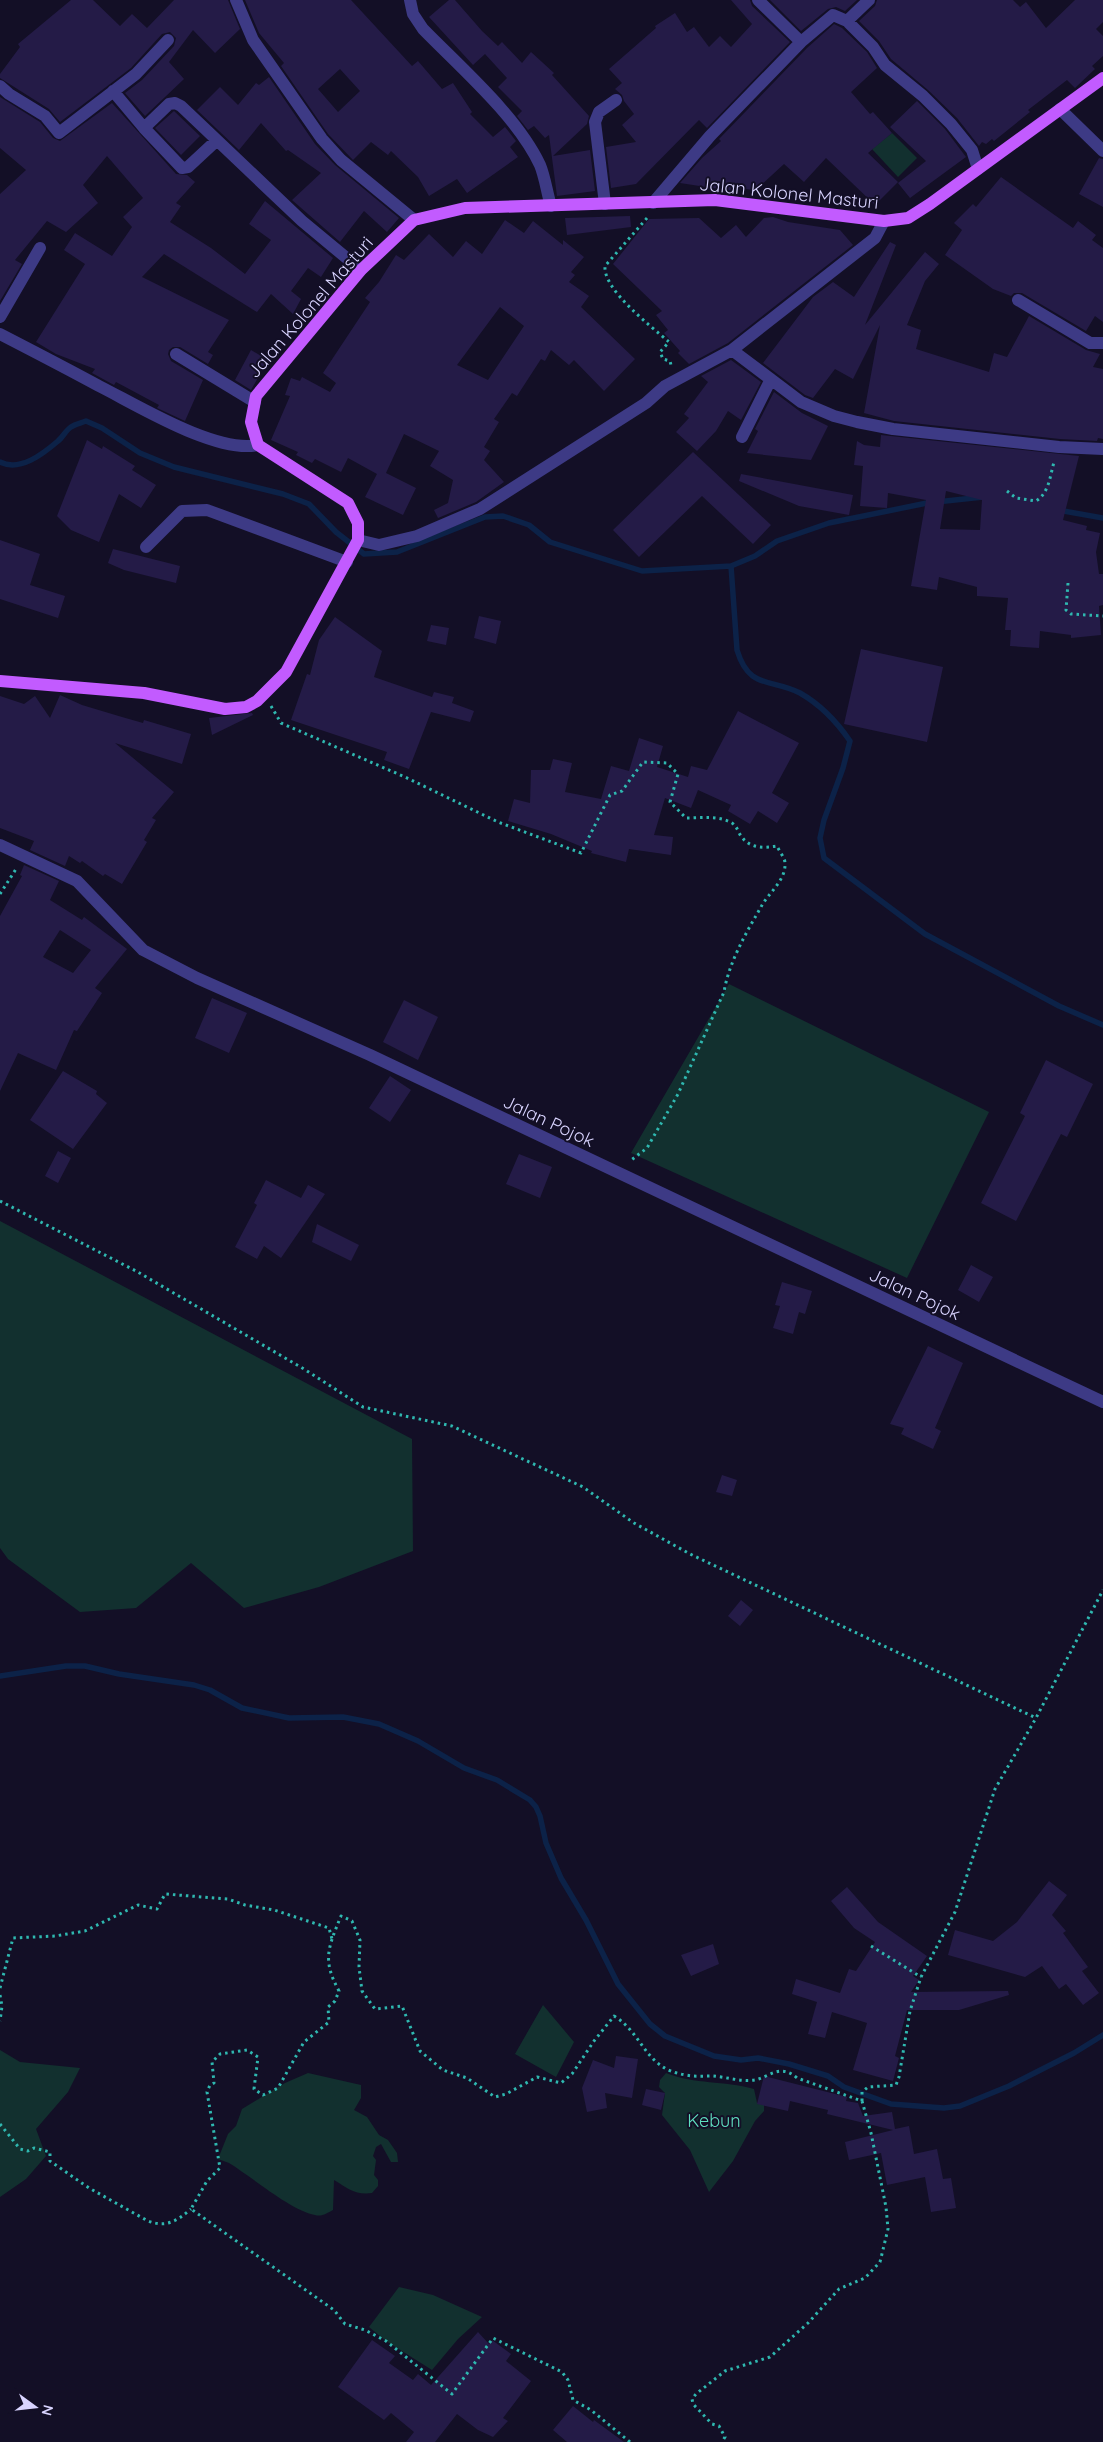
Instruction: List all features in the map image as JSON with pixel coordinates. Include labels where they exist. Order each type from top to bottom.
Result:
[{"type":"main road","name":"Jalan Kolonel Masturi","points":[[258,445],[251,422],[256,396],[361,270],[414,220],[465,208],[715,200],[884,220],[908,218],[1103,78]]},
{"type":"main road","points":[[0,681],[144,693],[225,709],[246,707],[257,701],[286,672],[358,540],[358,523],[348,504],[258,445]]},
{"type":"street","points":[[236,0],[253,40],[322,139],[341,160],[414,220]]},
{"type":"street","points":[[410,0],[414,14],[423,29],[514,123],[528,142],[541,167],[551,206]]},
{"type":"street","points":[[758,0],[801,42]]},
{"type":"street","points":[[847,21],[869,0]]},
{"type":"street","points":[[653,203],[710,136],[801,42],[829,17],[838,16],[847,21],[873,47],[885,65],[923,96],[951,124],[972,150],[978,169]]},
{"type":"street","points":[[0,86],[9,94],[45,116],[59,133],[136,74],[168,40]]},
{"type":"street","points":[[113,91],[144,128],[182,168],[188,167],[216,140]]},
{"type":"street","points":[[605,204],[595,122],[599,112],[616,100]]},
{"type":"street","points":[[144,128],[168,104],[175,103],[302,221],[361,270]]},
{"type":"street","points":[[1060,109],[1103,151]]},
{"type":"street","points":[[358,540],[379,545],[417,536],[480,509],[646,403],[665,386],[732,350],[875,238],[884,220]]},
{"type":"street","points":[[0,317],[40,248]]},
{"type":"street","points":[[1018,300],[1090,343],[1103,343]]},
{"type":"street","points":[[0,334],[164,419],[206,437],[247,447],[258,445]]},
{"type":"street","points":[[732,350],[800,402],[834,416],[893,429],[1059,448],[1103,449]]},
{"type":"street","points":[[176,354],[255,402]]},
{"type":"street","points":[[742,437],[771,379]]},
{"type":"street","points":[[146,547],[182,510],[207,510],[347,562]]},
{"type":"street","name":"Jalan Pojok","points":[[0,845],[77,881],[143,950],[170,964],[370,1055],[1103,1402]]},
{"type":"path","points":[[653,203],[648,217],[605,266],[604,275],[616,293],[668,342],[660,352],[663,359],[670,361],[672,368],[665,386]]},
{"type":"path","points":[[1007,491],[1016,498],[1024,500],[1036,501],[1043,497],[1059,448]]},
{"type":"path","points":[[1068,582],[1066,610],[1071,614],[1103,616]]},
{"type":"path","points":[[257,701],[270,704],[281,723],[405,777],[498,822],[581,853],[610,795],[622,791],[643,762],[667,763],[678,774],[670,802],[686,818],[717,817],[734,824],[742,838],[748,843],[762,848],[777,846],[785,863],[781,878],[762,905],[734,959],[727,975],[724,992],[678,1094],[647,1148],[617,1172]]},
{"type":"path","points":[[0,894],[22,856]]},
{"type":"path","points":[[0,1201],[136,1271],[304,1369],[363,1407],[452,1426],[583,1487],[634,1523],[690,1554],[1036,1718]]},
{"type":"path","points":[[722,2442],[725,2436],[719,2426],[712,2424],[693,2404],[692,2400],[696,2394],[725,2370],[770,2357],[808,2323],[839,2289],[865,2278],[880,2262],[888,2229],[886,2207],[871,2133],[862,2101],[862,2092],[868,2087],[896,2086],[910,2011],[921,1977],[955,1912],[995,1789],[1036,1718],[1103,1590]]},
{"type":"path","points":[[0,1988],[13,1938],[55,1936],[85,1931],[138,1905],[156,1909],[165,1894],[228,1898],[245,1905],[274,1910],[329,1928],[332,1939]]},
{"type":"path","points":[[0,2124],[20,2149],[28,2151],[34,2148],[50,2152],[50,2160],[89,2188],[148,2221],[157,2225],[169,2224],[191,2209],[207,2181],[220,2168],[207,2092],[210,2085],[214,2083],[212,2062],[220,2054],[247,2050],[258,2057],[254,2089],[263,2094],[278,2088],[304,2042],[329,2022],[328,2007],[335,2001],[340,1992],[329,1973],[328,1958],[332,1939],[341,1916],[352,1921],[360,1940],[362,1991],[375,2009],[402,2006],[420,2051],[443,2070],[467,2078],[495,2097],[506,2094],[537,2077],[561,2083],[572,2074],[594,2040],[614,2016],[624,2022],[644,2052],[657,2064],[673,2072],[685,2076],[756,2080],[774,2071],[792,2073],[797,2078],[862,2101]]},
{"type":"path","points":[[871,1946],[921,1977]]},
{"type":"path","points":[[0,1995],[2,2006],[0,2021]]},
{"type":"path","points":[[191,2209],[334,2310],[345,2324],[365,2330],[386,2341],[452,2394],[493,2338],[562,2372],[568,2380],[573,2400],[591,2410],[630,2442]]},
{"type":"green space","points":[[892,133],[917,158],[898,177],[872,149]]},
{"type":"green space","points":[[729,984],[989,1112],[907,1278],[631,1153]]},
{"type":"green space","points":[[0,1221],[412,1439],[413,1551],[319,1587],[244,1608],[191,1563],[136,1608],[80,1612],[8,1559],[0,1548]]},
{"type":"green space","points":[[543,2005],[574,2042],[556,2077],[515,2054]]},
{"type":"green space","points":[[0,2050],[20,2062],[80,2068],[68,2092],[36,2129],[46,2156],[26,2179],[0,2197]]},
{"type":"green space","points":[[308,2073],[361,2085],[361,2098],[354,2110],[367,2117],[379,2135],[388,2140],[397,2153],[398,2162],[391,2162],[381,2144],[376,2147],[373,2156],[376,2160],[374,2175],[378,2180],[378,2186],[372,2193],[361,2193],[352,2191],[334,2180],[333,2210],[320,2215],[305,2212],[294,2207],[229,2163],[218,2159],[228,2134],[236,2126],[242,2109],[285,2083]]},
{"type":"green space","name":"Kebun","points":[[666,2073],[699,2081],[731,2084],[754,2089],[757,2103],[764,2105],[764,2111],[755,2121],[733,2161],[709,2192],[690,2150],[662,2115],[665,2093],[659,2087],[660,2080]]},
{"type":"green space","points":[[399,2287],[433,2295],[482,2317],[458,2339],[432,2370],[386,2341],[369,2327]]},
{"type":"building","points":[[71,0],[93,0],[120,26],[132,14],[147,28],[174,0],[228,0],[240,29],[215,53],[193,30],[169,62],[184,79],[145,116],[125,93],[142,80],[174,46],[176,38],[170,32],[162,34],[131,68],[60,122],[49,109],[0,78],[0,74],[20,47],[18,44]]},
{"type":"building","points":[[245,0],[351,0],[412,66],[418,61],[442,89],[453,83],[472,112],[470,114],[493,137],[505,127],[516,141],[510,147],[518,157],[467,193],[457,179],[429,196],[418,177],[391,151],[388,155],[371,142],[353,160],[328,134],[281,66],[284,63],[259,33]],"holes":[[[340,69],[360,91],[338,112],[318,89]]]},
{"type":"building","points":[[449,0],[455,0],[482,31],[498,46],[502,42],[522,63],[531,52],[554,73],[552,75],[589,116],[587,124],[553,156],[590,150],[595,191],[557,196],[549,135],[545,138],[534,126],[528,130],[517,116],[522,111],[498,87],[507,78],[485,54],[473,65],[429,17]]},
{"type":"building","points":[[731,0],[750,0],[752,6],[790,42],[707,128],[699,120],[636,184],[611,188],[606,147],[636,142],[622,125],[634,114],[624,101],[622,95],[615,89],[622,83],[609,69],[656,28],[655,26],[675,13],[687,32],[694,27],[709,47],[720,36],[731,47],[752,24]]},
{"type":"building","points":[[770,0],[857,0],[845,11],[836,7],[828,9],[801,31]]},
{"type":"building","points":[[877,0],[1013,0],[1020,7],[1026,2],[1046,28],[1075,0],[1103,0],[1103,22],[1096,29],[1103,36],[1103,56],[1092,66],[1095,69],[1075,88],[1067,80],[1028,110],[1030,112],[994,141],[992,139],[986,144],[982,142],[979,146],[957,118],[928,90],[891,59],[879,41],[859,21],[875,6]]},
{"type":"building","points":[[834,24],[842,28],[867,52],[877,68],[851,92],[870,114],[873,112],[892,133],[868,153],[898,182],[875,205],[826,158],[804,182],[784,164],[760,186],[759,191],[733,187],[732,191],[680,183],[702,158],[721,141],[719,139],[807,48]]},
{"type":"building","points":[[269,77],[315,144],[335,165],[399,218],[387,232],[364,211],[340,242],[292,200],[321,173],[288,150],[286,151],[261,123],[239,150],[197,110],[220,87],[238,105],[256,83],[259,85]]},
{"type":"building","points":[[0,97],[40,122],[53,138],[60,141],[112,103],[176,174],[187,175],[195,182],[176,203],[181,206],[170,222],[211,248],[245,274],[271,240],[249,224],[265,201],[333,258],[321,277],[308,268],[291,291],[301,299],[293,314],[271,294],[257,312],[164,254],[142,277],[229,320],[208,352],[213,355],[208,364],[180,347],[173,347],[169,350],[168,354],[171,361],[203,380],[185,421],[157,408],[159,405],[116,382],[114,385],[92,373],[95,369],[56,354],[36,342],[85,264],[64,250],[75,233],[112,256],[132,227],[123,217],[143,198],[107,156],[83,185],[98,203],[66,232],[47,221],[15,260],[22,264],[0,301],[0,194],[26,170],[0,148]]},
{"type":"building","points":[[917,101],[945,129],[966,157],[910,198],[898,183],[926,161],[890,127]]},
{"type":"building","points":[[174,111],[200,136],[181,155],[155,128]]},
{"type":"building","points":[[1099,158],[1103,159],[1103,207],[1079,194]]},
{"type":"building","points":[[1001,177],[1073,228],[1078,221],[1096,235],[1092,240],[1103,248],[1103,322],[1095,316],[1086,331],[1022,293],[1014,293],[1011,296],[993,289],[945,255],[962,230],[954,223],[973,204],[976,207]]},
{"type":"building","points":[[630,216],[631,227],[567,235],[565,218]]},
{"type":"building","points":[[773,217],[788,222],[840,230],[853,245],[728,343],[689,364],[678,353],[680,351],[664,333],[668,330],[656,315],[662,311],[613,264],[649,219],[699,218],[721,238],[736,225],[746,237],[764,218]]},
{"type":"building","points":[[505,220],[524,233],[533,221],[563,245],[563,240],[584,257],[571,272],[575,275],[569,282],[589,296],[581,307],[635,359],[604,391],[574,360],[569,365],[551,350],[545,361],[541,359],[517,396],[512,393],[494,419],[499,422],[484,447],[490,451],[484,460],[504,482],[476,502],[438,518],[434,510],[448,503],[453,480],[430,466],[439,451],[404,434],[386,473],[416,488],[403,515],[365,497],[377,474],[348,458],[341,472],[315,459],[312,463],[296,455],[298,452],[271,440],[290,396],[285,395],[291,378],[300,381],[302,377],[330,392],[336,383],[323,373],[370,302],[365,298],[379,282],[396,255],[404,260],[429,234],[453,257],[466,241],[482,254]],"holes":[[[500,307],[524,326],[488,380],[457,365]]]},
{"type":"building","points":[[890,242],[896,245],[865,325],[925,252],[939,264],[925,281],[907,325],[921,330],[916,349],[989,372],[994,353],[1007,357],[1029,316],[1086,350],[1100,354],[1093,367],[1103,369],[1103,439],[1098,438],[1097,441],[1060,439],[894,421],[864,413],[880,325],[853,379],[835,369],[813,398],[805,395],[763,363],[813,297],[833,282],[854,297]]},
{"type":"building","points":[[251,350],[268,360],[251,390],[235,380]]},
{"type":"building","points":[[731,360],[761,382],[741,420],[728,411],[716,431],[697,451],[676,432],[689,418],[684,414],[708,382],[701,376]]},
{"type":"building","points":[[774,392],[802,413],[828,426],[811,460],[747,453],[758,431],[755,429]]},
{"type":"building","points":[[881,435],[1079,456],[1063,520],[1087,526],[1086,530],[1100,533],[1096,552],[1099,574],[1103,574],[1103,605],[1099,606],[1101,635],[1071,638],[1071,635],[1040,631],[1039,648],[1010,646],[1011,630],[1005,630],[1008,598],[977,596],[977,587],[939,577],[937,590],[911,586],[926,500],[888,493],[887,508],[860,506],[863,466],[854,465],[857,441],[864,445],[880,447]],"holes":[[[946,491],[982,500],[980,530],[940,529]]]},
{"type":"building","points":[[87,440],[102,449],[103,446],[135,466],[132,470],[156,485],[141,508],[119,494],[99,542],[71,530],[57,516]]},
{"type":"building","points":[[693,452],[771,525],[753,544],[702,496],[639,557],[613,530]]},
{"type":"building","points":[[741,474],[853,495],[849,515],[799,506],[739,481]]},
{"type":"building","points":[[0,540],[40,554],[30,585],[65,596],[58,618],[0,599]]},
{"type":"building","points":[[113,549],[180,566],[176,583],[124,570],[108,563]]},
{"type":"building","points":[[479,616],[501,621],[496,644],[474,638]]},
{"type":"building","points":[[335,617],[382,651],[374,677],[432,697],[434,692],[454,697],[452,703],[474,711],[470,722],[431,712],[409,769],[384,760],[387,752],[291,720],[307,674],[310,675],[319,640]]},
{"type":"building","points":[[431,625],[449,628],[446,645],[427,641]]},
{"type":"building","points":[[861,649],[943,667],[927,742],[844,724]]},
{"type":"building","points":[[60,695],[82,705],[122,717],[143,723],[144,720],[191,734],[182,764],[115,743],[174,792],[152,818],[156,820],[144,840],[147,842],[122,884],[105,874],[103,876],[82,861],[80,863],[69,856],[65,866],[30,850],[34,841],[0,828],[0,696],[24,704],[35,696],[50,718]]},
{"type":"building","points":[[738,711],[799,743],[772,793],[789,803],[777,823],[758,811],[750,824],[728,811],[731,805],[698,790],[691,808],[665,798],[654,835],[673,837],[671,855],[629,849],[626,862],[591,853],[592,851],[551,834],[508,821],[514,799],[530,803],[531,770],[550,770],[553,759],[572,763],[565,792],[601,799],[611,766],[629,771],[639,738],[663,746],[657,767],[688,777],[691,766],[707,770]]},
{"type":"building","points":[[252,713],[253,715],[212,735],[209,718]]},
{"type":"building","points":[[24,865],[59,881],[50,900],[82,920],[84,917],[127,949],[95,988],[102,993],[77,1031],[74,1030],[56,1070],[18,1053],[0,1091],[0,916],[22,876],[20,875]],"holes":[[[60,930],[91,950],[73,973],[43,957]]]},
{"type":"building","points":[[212,998],[247,1013],[229,1053],[195,1038]]},
{"type":"building","points":[[404,1000],[438,1017],[418,1060],[383,1042]]},
{"type":"building","points":[[1046,1060],[1093,1084],[1067,1137],[1061,1134],[1016,1221],[981,1203],[1025,1116],[1020,1113]]},
{"type":"building","points":[[63,1071],[97,1091],[96,1094],[107,1103],[73,1149],[30,1120]]},
{"type":"building","points":[[390,1076],[411,1090],[390,1122],[369,1108]]},
{"type":"building","points":[[58,1151],[71,1158],[58,1183],[45,1176]]},
{"type":"building","points":[[519,1154],[552,1167],[540,1198],[506,1184]]},
{"type":"building","points":[[266,1180],[301,1198],[308,1185],[325,1194],[281,1258],[264,1246],[257,1259],[235,1247],[257,1205],[254,1203]]},
{"type":"building","points":[[317,1224],[359,1245],[351,1261],[312,1242]]},
{"type":"building","points":[[971,1265],[993,1277],[979,1302],[958,1290]]},
{"type":"building","points":[[782,1282],[812,1291],[805,1314],[799,1312],[793,1334],[773,1328],[780,1306],[775,1305]]},
{"type":"building","points":[[928,1346],[963,1363],[935,1428],[941,1431],[933,1449],[901,1434],[904,1428],[890,1424]]},
{"type":"building","points":[[722,1475],[737,1480],[732,1496],[716,1492]]},
{"type":"building","points":[[741,1600],[753,1610],[740,1626],[728,1616]]},
{"type":"building","points":[[1049,1881],[1067,1895],[1052,1915],[1066,1931],[1063,1933],[1088,1967],[1082,1971],[1099,1993],[1083,2005],[1066,1984],[1059,1989],[1042,1966],[1025,1977],[948,1955],[955,1930],[993,1941],[1017,1922]]},
{"type":"building","points":[[847,1887],[878,1922],[927,1956],[913,1976],[919,1980],[911,1992],[1008,1991],[1009,1995],[959,2010],[907,2010],[895,2056],[899,2058],[893,2081],[853,2070],[867,2023],[832,2012],[825,2038],[808,2034],[817,2002],[792,1994],[796,1979],[840,1993],[849,1969],[856,1971],[875,1942],[854,1928],[831,1901]]},
{"type":"building","points":[[713,1944],[719,1964],[691,1976],[681,1955]]},
{"type":"building","points":[[616,2056],[638,2059],[632,2098],[605,2093],[607,2108],[587,2112],[582,2088],[593,2060],[614,2068]]},
{"type":"building","points":[[764,2076],[847,2097],[846,2101],[858,2103],[863,2116],[892,2112],[895,2129],[909,2126],[914,2154],[937,2149],[943,2179],[951,2178],[956,2208],[931,2212],[925,2177],[887,2185],[881,2153],[849,2160],[845,2142],[893,2130],[827,2114],[828,2110],[790,2101],[788,2111],[757,2104]]},
{"type":"building","points":[[646,2089],[665,2093],[661,2110],[642,2105]]},
{"type":"building","points":[[478,2332],[489,2344],[492,2340],[511,2354],[506,2361],[531,2381],[503,2418],[508,2421],[493,2437],[478,2430],[457,2414],[435,2442],[406,2442],[414,2432],[391,2413],[384,2420],[338,2387],[372,2340],[395,2356],[389,2363],[413,2380],[418,2374],[431,2385]]},
{"type":"building","points":[[573,2406],[593,2422],[594,2420],[624,2442],[567,2442],[553,2430]]},
{"type":"waterway","points":[[0,462],[15,465],[31,460],[52,446],[71,427],[86,421],[102,428],[140,453],[174,467],[283,494],[309,504],[336,532],[364,554],[397,552],[485,517],[503,516],[529,525],[550,542],[642,571],[731,566],[755,556],[777,541],[829,523],[927,503],[983,497]]},
{"type":"waterway","points":[[1058,510],[1103,518]]},
{"type":"waterway","points":[[731,566],[737,650],[742,663],[748,671],[762,681],[789,688],[815,703],[840,727],[850,741],[843,768],[824,820],[820,838],[824,858],[925,934],[1059,1006],[1103,1025]]},
{"type":"waterway","points":[[0,1676],[66,1666],[85,1666],[119,1674],[194,1685],[210,1690],[242,1708],[289,1718],[343,1717],[379,1724],[418,1741],[464,1768],[497,1780],[530,1800],[536,1807],[546,1843],[561,1878],[586,1920],[618,1984],[650,2024],[665,2036],[714,2056],[741,2060],[758,2058],[789,2064],[828,2076],[844,2087],[891,2104],[944,2108],[960,2106],[1009,2086],[1074,2053],[1103,2035]]}]
